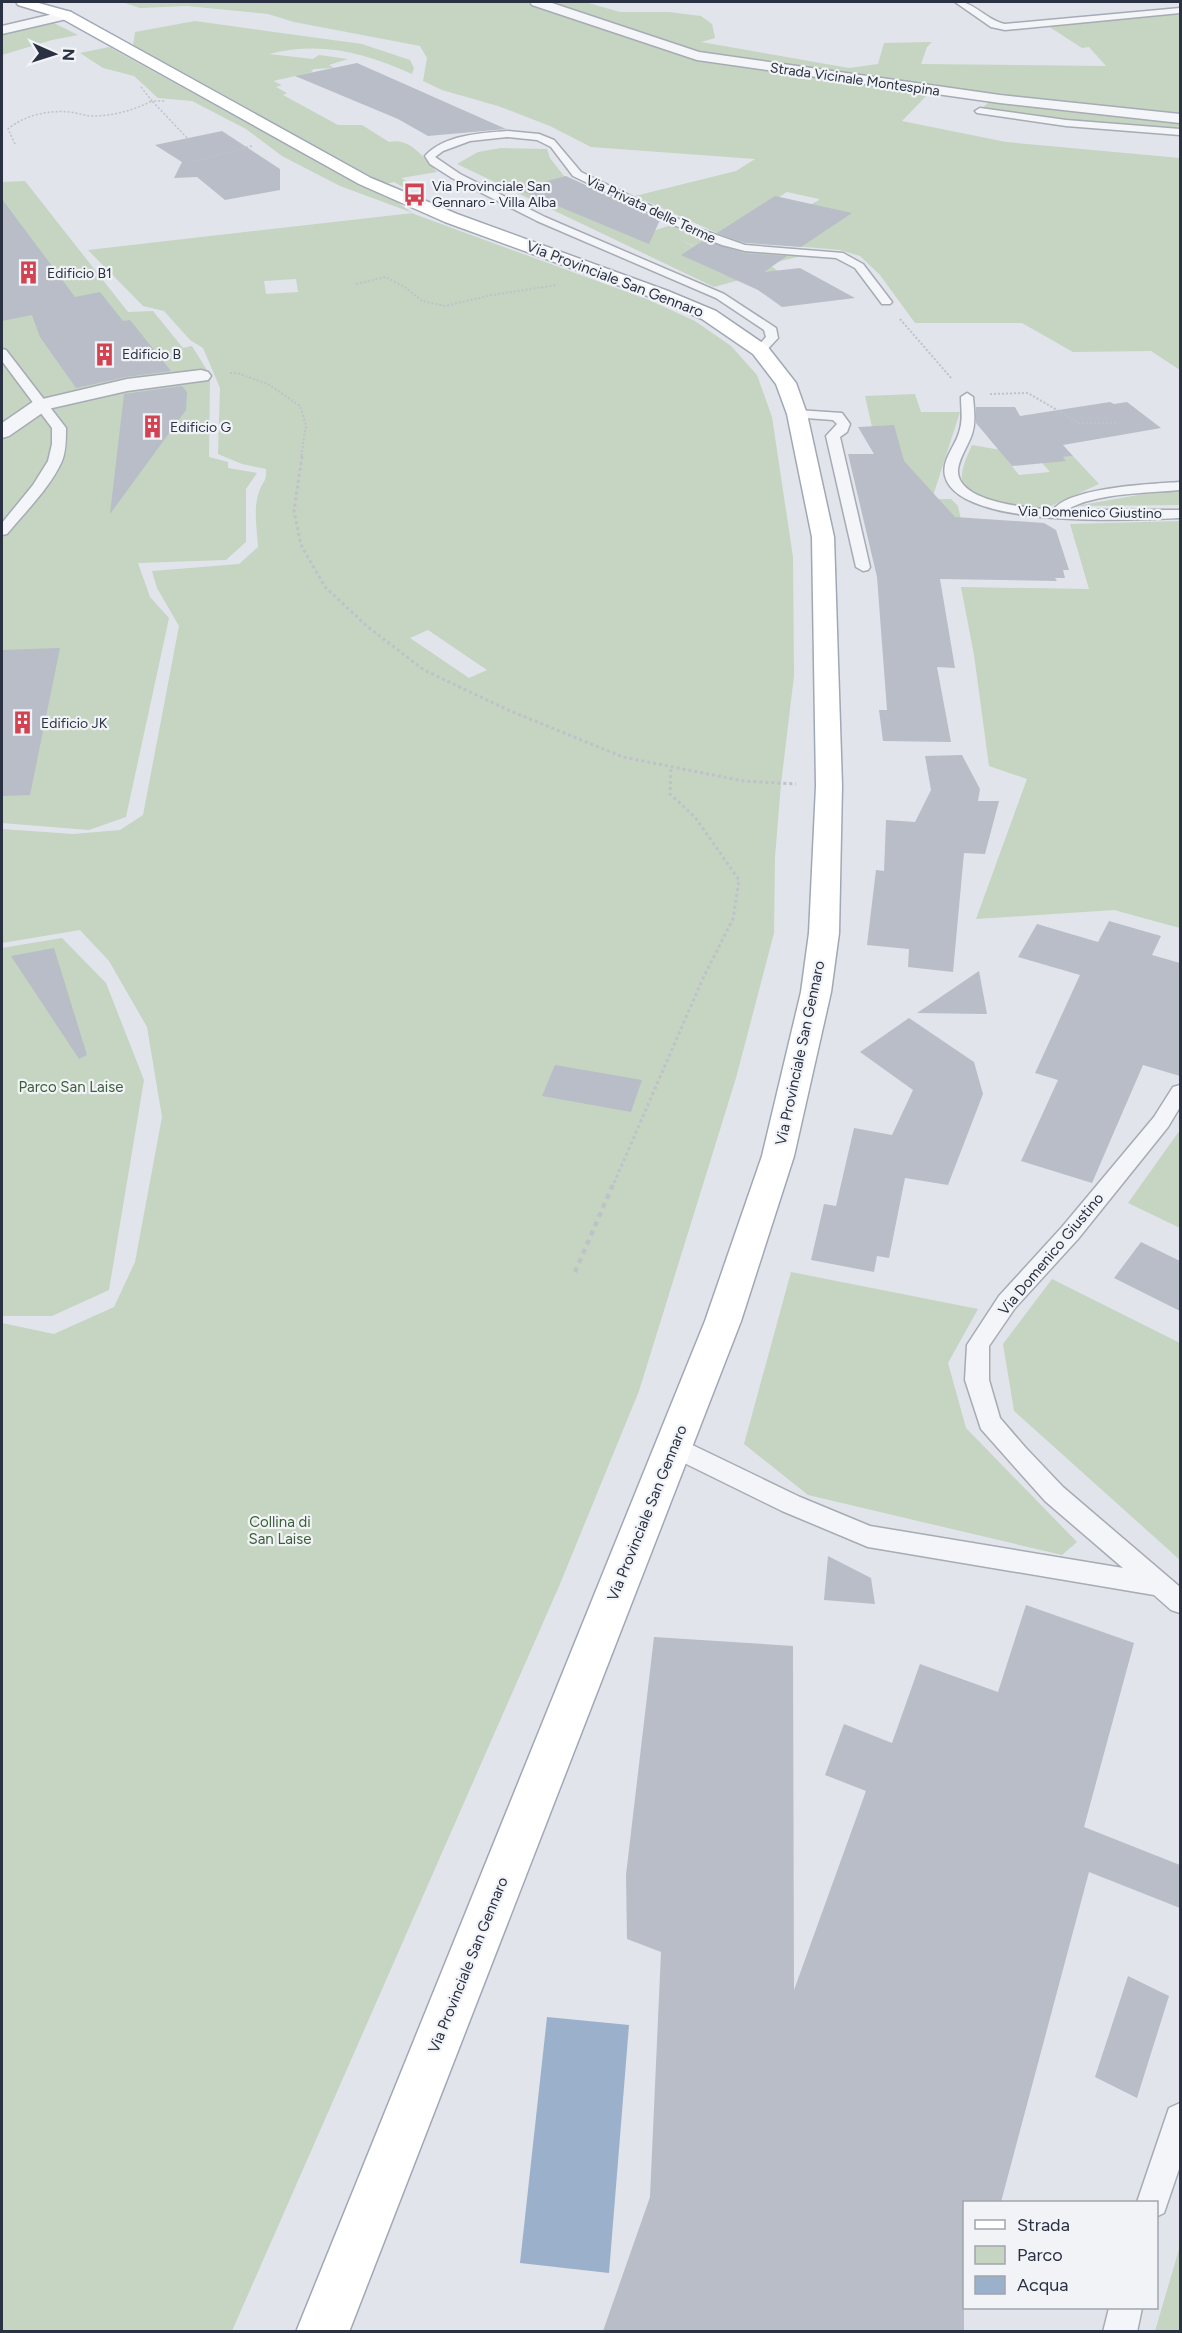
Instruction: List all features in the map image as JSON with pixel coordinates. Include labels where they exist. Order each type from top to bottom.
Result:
[{"type":"main road","name":"Via Provinciale San Gennaro","points":[[22,2],[74,19],[351,174],[451,218],[709,315],[760,350],[786,383],[797,414],[823,537],[830,786],[824,933],[816,992],[778,1155],[723,1321],[322,2331]]},
{"type":"street","name":"Strada Vicinale Montespina","points":[[537,2],[697,56],[1000,99],[1180,119]]},
{"type":"street","points":[[2,30],[74,19]]},
{"type":"street","points":[[2,432],[41,405],[127,385],[201,376]]},
{"type":"lane","points":[[958,2],[994,25],[1005,27],[1180,11]]},
{"type":"lane","points":[[980,111],[1066,123],[1180,132]]},
{"type":"lane","name":"Via Privata delle Terme","points":[[760,350],[772,338],[770,328],[750,313],[680,277],[541,219],[450,172],[430,159],[430,156],[444,147],[474,137],[512,135],[544,139],[555,147],[572,170],[586,179],[717,240],[745,248],[825,253],[849,260],[867,275],[886,302]]},
{"type":"lane","points":[[2,352],[59,428],[59,444],[55,461],[38,487],[2,531]]},
{"type":"lane","points":[[2,380],[20,376]]},
{"type":"lane","name":"Via Domenico Giustino","points":[[967,397],[968,430],[951,469],[951,478],[957,487],[968,496],[994,507],[1058,513],[1180,514]]},
{"type":"lane","points":[[797,414],[837,416],[844,424],[842,429],[833,436],[863,567]]},
{"type":"lane","points":[[1058,513],[1063,506],[1096,495],[1180,486]]},
{"type":"lane","name":"Via Domenico Giustino","points":[[1172,1594],[1054,1494],[1016,1454],[988,1422],[977,1380],[978,1345],[1007,1302],[1070,1233],[1161,1122],[1180,1092]]},
{"type":"lane","points":[[674,1447],[791,1504],[868,1536],[1172,1594]]},
{"type":"lane","points":[[1154,2201],[1180,2119]]},
{"type":"lane","points":[[1120,2331],[1126,2309]]},
{"type":"path","points":[[15,144],[8,129],[14,123],[37,114],[70,112],[93,116],[109,115],[128,111],[152,101],[191,142]]},
{"type":"path","points":[[356,284],[386,278],[406,288],[422,301],[445,306],[492,295],[583,280],[601,273]]},
{"type":"path","points":[[886,302],[967,397],[1028,393],[1079,423],[1116,423]]},
{"type":"path","points":[[201,376],[237,373],[268,384],[300,406],[306,424],[294,511],[301,545],[325,587],[368,627],[424,670],[471,694],[623,757],[743,781],[830,786]]},
{"type":"path","points":[[575,1272],[704,976],[734,919],[739,880],[695,817],[670,794],[671,767]]},
{"type":"green space","points":[[122,2],[524,2],[698,61],[873,84],[928,94],[902,121],[1006,142],[1180,158],[1180,370],[1151,351],[1073,352],[1022,323],[915,323],[880,275],[860,256],[840,250],[735,241],[635,196],[736,171],[755,159],[591,147],[550,126],[498,106],[442,90],[423,81],[427,58],[420,46],[294,22],[268,14],[187,6],[140,8]],"holes":[[[787,192],[819,199],[812,204],[768,204]]]},
{"type":"green space","points":[[549,2],[585,2],[620,12],[669,12],[701,16],[712,24],[715,38],[701,42],[849,68],[878,64],[884,43],[932,42],[927,47],[921,64],[1106,66],[1089,47],[1082,48],[1048,26],[1180,15],[1180,117],[722,58],[673,45]]},
{"type":"green space","points":[[50,21],[78,35],[2,55],[2,34]]},
{"type":"green space","points":[[195,21],[362,44],[410,60],[414,68],[412,74],[377,60],[342,51],[307,49],[269,54],[313,59],[319,55],[348,59],[329,65],[334,68],[314,69],[311,71],[313,72],[273,81],[282,85],[276,87],[287,93],[283,95],[338,125],[362,125],[389,142],[397,141],[410,146],[422,155],[437,172],[401,178],[415,186],[405,188],[394,182],[385,184],[133,46],[135,32]]},
{"type":"green space","points":[[109,47],[334,171],[387,195],[412,213],[340,186],[282,156],[246,129],[192,101],[158,98],[134,76],[103,68],[80,53]]},
{"type":"green space","points":[[989,102],[1180,122],[1180,129],[1063,120],[980,110]]},
{"type":"green space","points":[[501,148],[547,149],[550,158],[564,176],[585,185],[653,231],[671,225],[732,250],[810,254],[768,264],[778,271],[756,275],[675,237],[715,257],[699,263],[725,275],[742,270],[754,276],[714,287],[457,164],[478,152]]},
{"type":"green space","points":[[25,181],[128,312],[153,311],[183,348],[192,346],[210,375],[209,457],[228,462],[228,468],[257,473],[246,489],[246,542],[226,560],[138,563],[150,597],[169,618],[126,817],[89,830],[2,823],[2,182]]},
{"type":"green space","name":"Collina di San Laise","points":[[413,213],[649,300],[695,321],[731,346],[757,375],[772,417],[793,557],[794,676],[775,857],[774,933],[736,1078],[639,1391],[560,1584],[232,2331],[2,2331],[2,1323],[54,1334],[114,1307],[135,1262],[162,1117],[147,1027],[109,961],[80,930],[2,943],[2,829],[73,834],[120,830],[143,815],[179,626],[157,588],[152,571],[239,564],[258,547],[256,505],[266,473],[266,469],[242,464],[218,454],[220,388],[203,348],[190,340],[164,311],[143,306],[88,250]],"holes":[[[296,279],[298,292],[266,294],[264,281]],[[428,630],[487,670],[469,678],[410,638]]]},
{"type":"green space","points":[[915,394],[921,412],[960,412],[932,499],[909,467],[879,438],[872,427],[865,396]]},
{"type":"green space","points":[[972,445],[1065,461],[1063,457],[1073,456],[1099,484],[1047,508],[999,506],[964,489],[962,472]],"holes":[[[1003,455],[1037,457],[1050,472],[1019,475]]]},
{"type":"green space","points":[[1180,490],[1180,505],[1076,506],[1144,494]]},
{"type":"green space","points":[[932,499],[951,499],[958,506],[965,538],[942,537]]},
{"type":"green space","points":[[1180,521],[1180,928],[1114,910],[976,919],[1027,779],[989,766],[974,655],[961,587],[1089,589],[1070,524]]},
{"type":"green space","name":"Parco San Laise","points":[[62,938],[106,983],[144,1080],[109,1290],[52,1316],[2,1316],[2,948]]},
{"type":"green space","points":[[1180,1130],[1180,1228],[1128,1203]]},
{"type":"green space","points":[[791,1272],[978,1309],[948,1363],[966,1428],[1077,1542],[1062,1555],[808,1495],[744,1444]]},
{"type":"green space","points":[[1052,1279],[1180,1343],[1180,1560],[1014,1411],[1003,1344]]},
{"type":"green space","points":[[1180,2246],[1180,2331],[1155,2331]]},
{"type":"water","points":[[547,2017],[629,2025],[609,2273],[520,2263]]},
{"type":"building","points":[[357,63],[506,129],[428,136],[398,119],[295,76]]},
{"type":"building","points":[[222,131],[280,169],[280,190],[225,200],[197,177],[174,178],[182,162],[155,145]]},
{"type":"building","points":[[566,176],[660,220],[649,244],[517,189]]},
{"type":"building","points":[[775,196],[852,213],[801,247],[745,243],[717,233]]},
{"type":"building","name":"Edificio B","points":[[2,199],[75,297],[100,292],[123,321],[130,320],[171,371],[126,377],[76,388],[40,337],[32,315],[2,321]]},
{"type":"building","points":[[704,240],[744,253],[787,256],[764,272],[800,268],[855,298],[782,307],[758,290],[681,255]]},
{"type":"building","name":"Edificio G","points":[[182,386],[187,392],[186,410],[110,514],[124,394]]},
{"type":"building","points":[[1110,402],[1114,404],[1127,402],[1161,428],[1063,445],[1073,456],[1063,457],[1066,461],[1012,466],[976,423],[976,407],[1015,407],[1020,416]]},
{"type":"building","points":[[894,425],[904,461],[955,517],[1044,523],[1056,530],[1069,570],[1063,570],[1065,578],[1055,578],[1057,581],[940,579],[955,668],[937,667],[951,742],[883,741],[879,710],[887,710],[877,577],[848,454],[874,454],[858,427]]},
{"type":"building","name":"Edificio JK","points":[[60,648],[30,795],[2,796],[2,650]]},
{"type":"building","points":[[962,755],[980,789],[978,801],[999,801],[985,854],[964,853],[953,972],[908,967],[909,949],[867,945],[876,870],[884,871],[886,820],[915,822],[931,790],[925,756]]},
{"type":"building","points":[[1109,921],[1161,936],[1152,955],[1180,963],[1180,1076],[1143,1065],[1092,1183],[1021,1161],[1058,1080],[1035,1073],[1080,975],[1018,957],[1037,924],[1098,942]]},
{"type":"building","points":[[54,948],[87,1055],[79,1059],[11,956]]},
{"type":"building","points":[[979,971],[987,1014],[917,1013]]},
{"type":"building","points":[[909,1018],[974,1062],[983,1094],[948,1185],[905,1178],[889,1258],[877,1256],[874,1272],[811,1260],[824,1204],[836,1206],[854,1128],[892,1135],[913,1090],[860,1052]]},
{"type":"building","points":[[555,1065],[642,1080],[631,1112],[542,1096]]},
{"type":"building","points":[[1141,1242],[1180,1261],[1180,1311],[1114,1278]]},
{"type":"building","points":[[828,1556],[871,1578],[875,1604],[824,1600]]},
{"type":"building","points":[[1026,1605],[1134,1643],[1084,1827],[1180,1865],[1180,1908],[1089,1872],[1001,2201],[963,2201],[964,2331],[603,2331],[650,2197],[661,1952],[627,1939],[626,1875],[654,1637],[793,1646],[794,1990],[866,1791],[825,1775],[844,1724],[892,1743],[920,1664],[998,1692]]},
{"type":"building","points":[[1128,1976],[1169,1996],[1137,2098],[1095,2077]]},
{"type":"place","name":"Via Provinciale San Gennaro - Villa Alba","points":[[414,194]]},
{"type":"place","name":"Edificio B1","points":[[29,273]]},
{"type":"place","name":"Edificio B","points":[[104,354]]},
{"type":"place","name":"Edificio G","points":[[152,427]]},
{"type":"place","name":"Edificio JK","points":[[23,723]]}]
